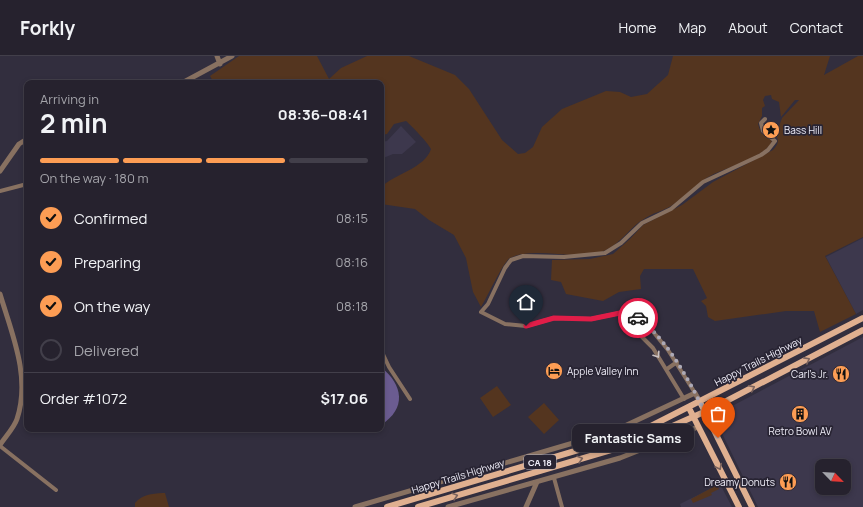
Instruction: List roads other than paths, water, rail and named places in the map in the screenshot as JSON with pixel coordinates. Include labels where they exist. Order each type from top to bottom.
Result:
[{"type":"main road","name":"Happy Trails Highway","points":[[387,507],[612,440],[647,428],[689,408],[863,318]]},
{"type":"main road","name":"Happy Trails Highway","points":[[418,507],[611,450],[705,412],[863,330]]},
{"type":"main road","points":[[700,402],[752,507]]},
{"type":"main road","points":[[689,408],[739,507]]},
{"type":"street","points":[[217,56],[220,64]]},
{"type":"street","points":[[188,80],[220,64],[232,56]]},
{"type":"street","points":[[700,402],[676,362],[644,322],[636,316],[625,312],[591,319],[554,318],[526,326],[505,324],[481,312],[488,304],[505,268],[511,260],[522,256],[586,256],[613,250],[642,223],[672,209],[703,182],[768,150],[775,141],[763,131],[761,123],[765,119]]},
{"type":"street","points":[[0,171],[20,144],[24,141]]},
{"type":"street","points":[[0,191],[24,185]]},
{"type":"street","points":[[0,294],[18,355],[23,382],[17,419],[0,445],[56,490]]},
{"type":"street","points":[[644,322],[642,337],[653,348],[667,369],[689,408]]},
{"type":"street","points":[[384,356],[389,367],[410,399]]},
{"type":"street","points":[[667,369],[676,362]]},
{"type":"street","points":[[356,507],[614,431],[695,393]]},
{"type":"street","points":[[448,507],[620,458],[698,427]]},
{"type":"street","points":[[554,478],[562,507]]},
{"type":"street","points":[[526,507],[537,482]]},
{"type":"place","name":"Bass Hill","points":[[771,130]]},
{"type":"place","name":"Apple Valley Inn","points":[[554,371]]},
{"type":"place","name":"Carl's Jr.","points":[[841,374]]},
{"type":"place","name":"Retro Bowl AV","points":[[800,414]]},
{"type":"place","name":"Fantastic Sams","points":[[718,438]]},
{"type":"place","name":"Dreamy Donuts","points":[[788,482]]}]
